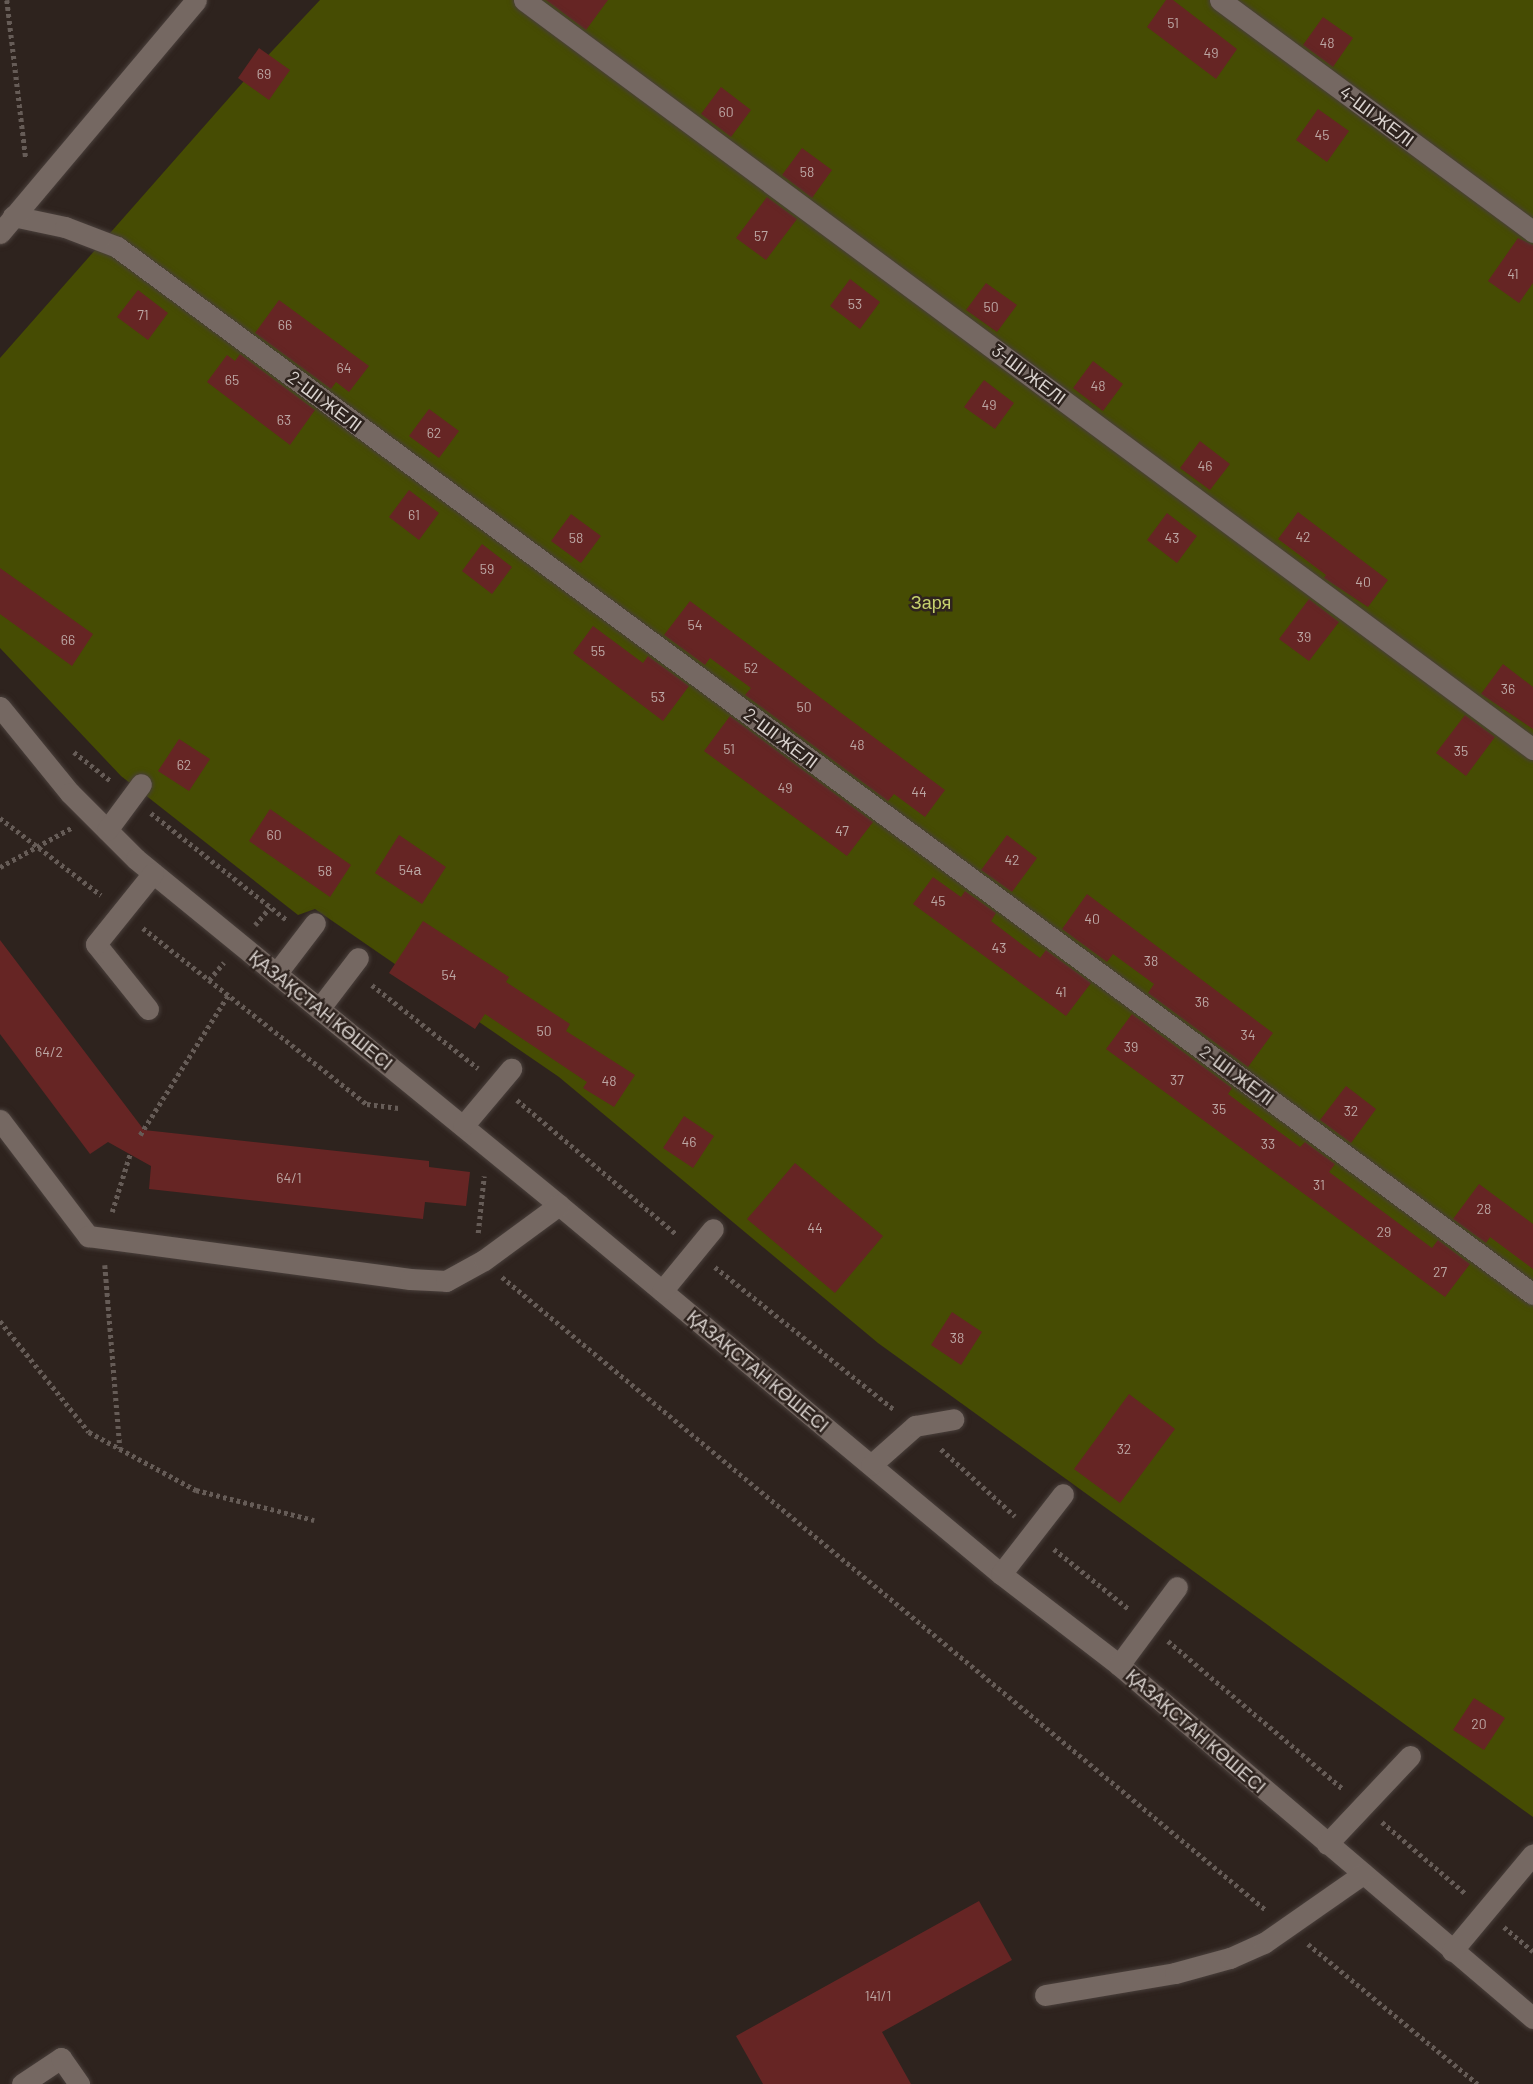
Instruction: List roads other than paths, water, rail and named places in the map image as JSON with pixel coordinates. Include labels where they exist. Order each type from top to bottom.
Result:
[{"type":"street","points":[[6,225],[196,0]]},
{"type":"street","name":"3-ШІ ЖЕЛІ","points":[[524,0],[1533,749]]},
{"type":"street","name":"4-ШІ ЖЕЛІ","points":[[1220,0],[1533,232]]},
{"type":"street","name":"2-ШІ ЖЕЛІ","points":[[6,225],[65,227],[117,247],[1533,1294]]},
{"type":"street","name":"ҚАЗАҚСТАН КӨШЕСІ","points":[[0,707],[70,793],[153,873],[559,1205],[1001,1574],[1119,1665],[1533,2018]]},
{"type":"street","points":[[100,823],[136,790]]},
{"type":"street","points":[[149,1009],[96,944],[153,873]]},
{"type":"street","points":[[276,974],[310,929]]},
{"type":"street","points":[[319,1009],[354,963]]},
{"type":"street","points":[[463,1126],[504,1077]]},
{"type":"street","points":[[0,1120],[88,1236],[446,1281],[484,1260],[559,1205]]},
{"type":"street","points":[[662,1292],[713,1229]]},
{"type":"street","points":[[871,1465],[915,1426],[953,1419]]},
{"type":"street","points":[[1001,1574],[1063,1494]]},
{"type":"street","points":[[1119,1665],[1177,1587]]},
{"type":"street","points":[[1327,1844],[1410,1756]]},
{"type":"street","points":[[1452,1951],[1487,1912],[1533,1853]]},
{"type":"street","points":[[1045,1995],[1175,1973],[1230,1958],[1264,1942],[1363,1874]]},
{"type":"street","points":[[22,2084],[61,2058],[79,2084]]},
{"type":"park label","name":"Заря","points":[[931,602]]}]
